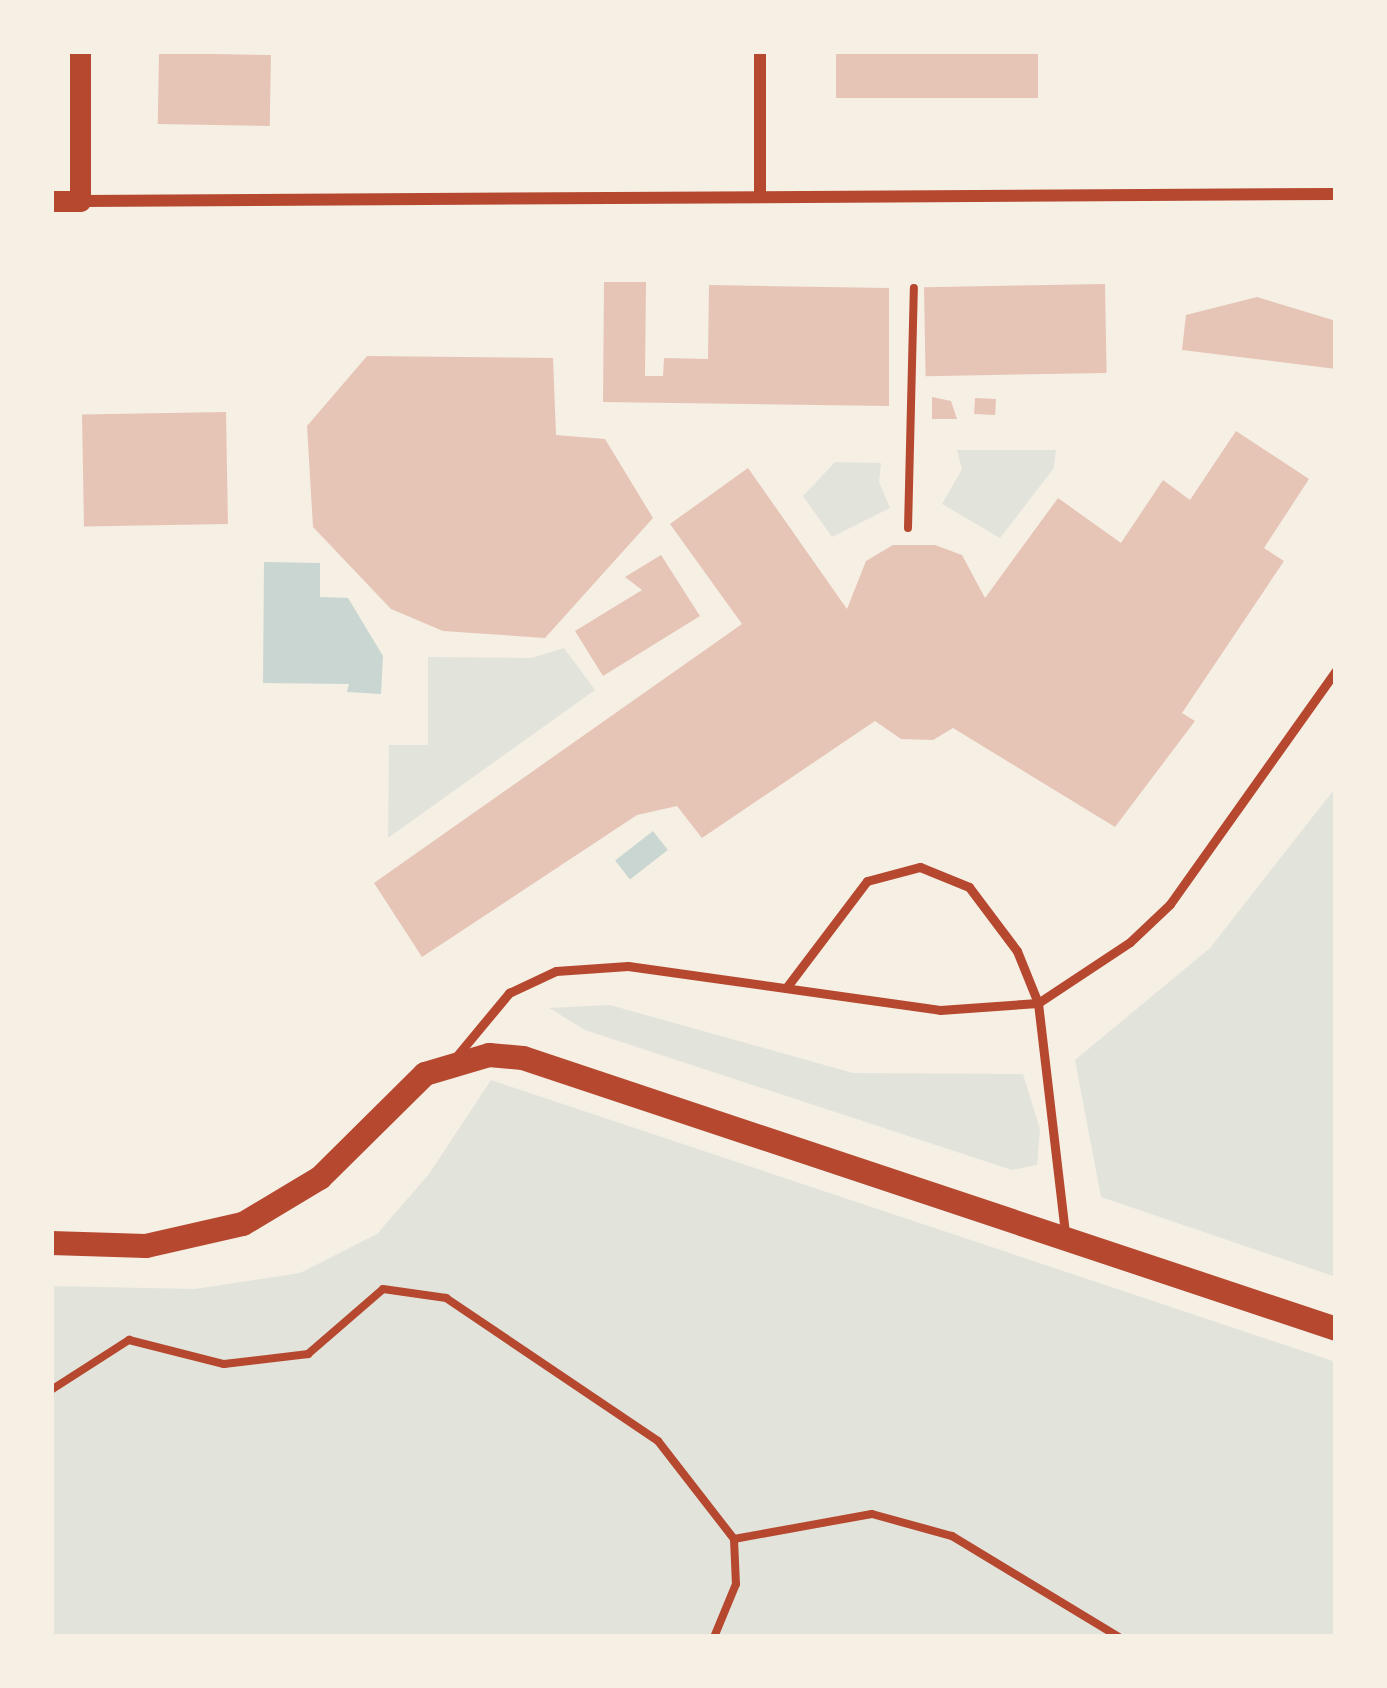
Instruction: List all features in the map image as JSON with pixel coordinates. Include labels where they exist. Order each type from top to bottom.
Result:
[{"type":"main road","points":[[51,1243],[146,1246],[243,1223],[320,1178],[398,1096],[453,1062],[524,1058],[1336,1329]]},
{"type":"street","points":[[80,51],[80,200]]},
{"type":"street","points":[[760,51],[760,196]]},
{"type":"street","points":[[51,201],[1336,194]]},
{"type":"lane","points":[[453,1062],[509,993],[556,971],[628,966],[940,1010],[1039,1003],[1130,942],[1169,904],[1336,670]]},
{"type":"lane","points":[[785,988],[868,880],[920,867],[969,887],[1017,951],[1039,1003],[1065,1240]]},
{"type":"path","points":[[908,528],[914,287]]},
{"type":"path","points":[[51,1390],[129,1340],[224,1364],[308,1354],[383,1289],[446,1298],[658,1441],[734,1539],[736,1583],[714,1637]]},
{"type":"path","points":[[734,1539],[872,1514],[952,1536],[1119,1637]]},
{"type":"shaded area","points":[[957,450],[1056,450],[1054,468],[1000,538],[942,504],[962,469]]},
{"type":"shaded area","points":[[835,462],[881,463],[879,482],[890,508],[832,537],[803,496]]},
{"type":"shaded area","points":[[264,562],[320,563],[320,597],[348,598],[383,656],[381,694],[347,692],[349,684],[263,683]]},
{"type":"shaded area","points":[[564,648],[595,690],[388,838],[389,745],[428,745],[428,657],[531,658]]},
{"type":"shaded area","points":[[1336,787],[1336,1277],[1101,1197],[1075,1060],[1210,948]]},
{"type":"shaded area","points":[[653,831],[668,850],[630,879],[615,861]]},
{"type":"shaded area","points":[[610,1005],[853,1073],[1023,1074],[1040,1129],[1037,1165],[1012,1170],[585,1030],[549,1008]]},
{"type":"shaded area","points":[[491,1080],[1336,1362],[1336,1637],[51,1637],[51,1286],[195,1289],[300,1273],[377,1234],[429,1174]]},
{"type":"building","points":[[836,51],[1038,51],[1038,98],[836,98]]},
{"type":"building","points":[[159,53],[271,55],[270,126],[158,124]]},
{"type":"building","points":[[604,282],[646,282],[645,376],[663,376],[664,358],[708,359],[709,285],[889,288],[889,406],[603,402]]},
{"type":"building","points":[[1105,284],[1107,373],[926,376],[924,287]]},
{"type":"building","points":[[1257,297],[1336,321],[1336,369],[1182,350],[1186,315]]},
{"type":"building","points":[[367,356],[553,358],[556,435],[605,439],[653,518],[545,638],[443,631],[391,609],[313,527],[307,426]]},
{"type":"building","points":[[932,397],[951,401],[957,419],[932,419]]},
{"type":"building","points":[[975,398],[996,399],[995,415],[974,414]]},
{"type":"building","points":[[226,412],[228,524],[84,526],[82,415]]},
{"type":"building","points":[[1236,431],[1309,479],[1264,548],[1284,561],[1182,713],[1195,721],[1115,827],[953,728],[933,740],[901,739],[875,721],[702,838],[677,806],[637,815],[422,957],[374,883],[742,624],[670,524],[748,468],[847,609],[866,561],[893,545],[935,545],[962,555],[985,598],[1058,498],[1121,543],[1163,480],[1190,500]]},
{"type":"building","points":[[661,555],[700,616],[603,676],[575,631],[642,590],[625,577]]}]
